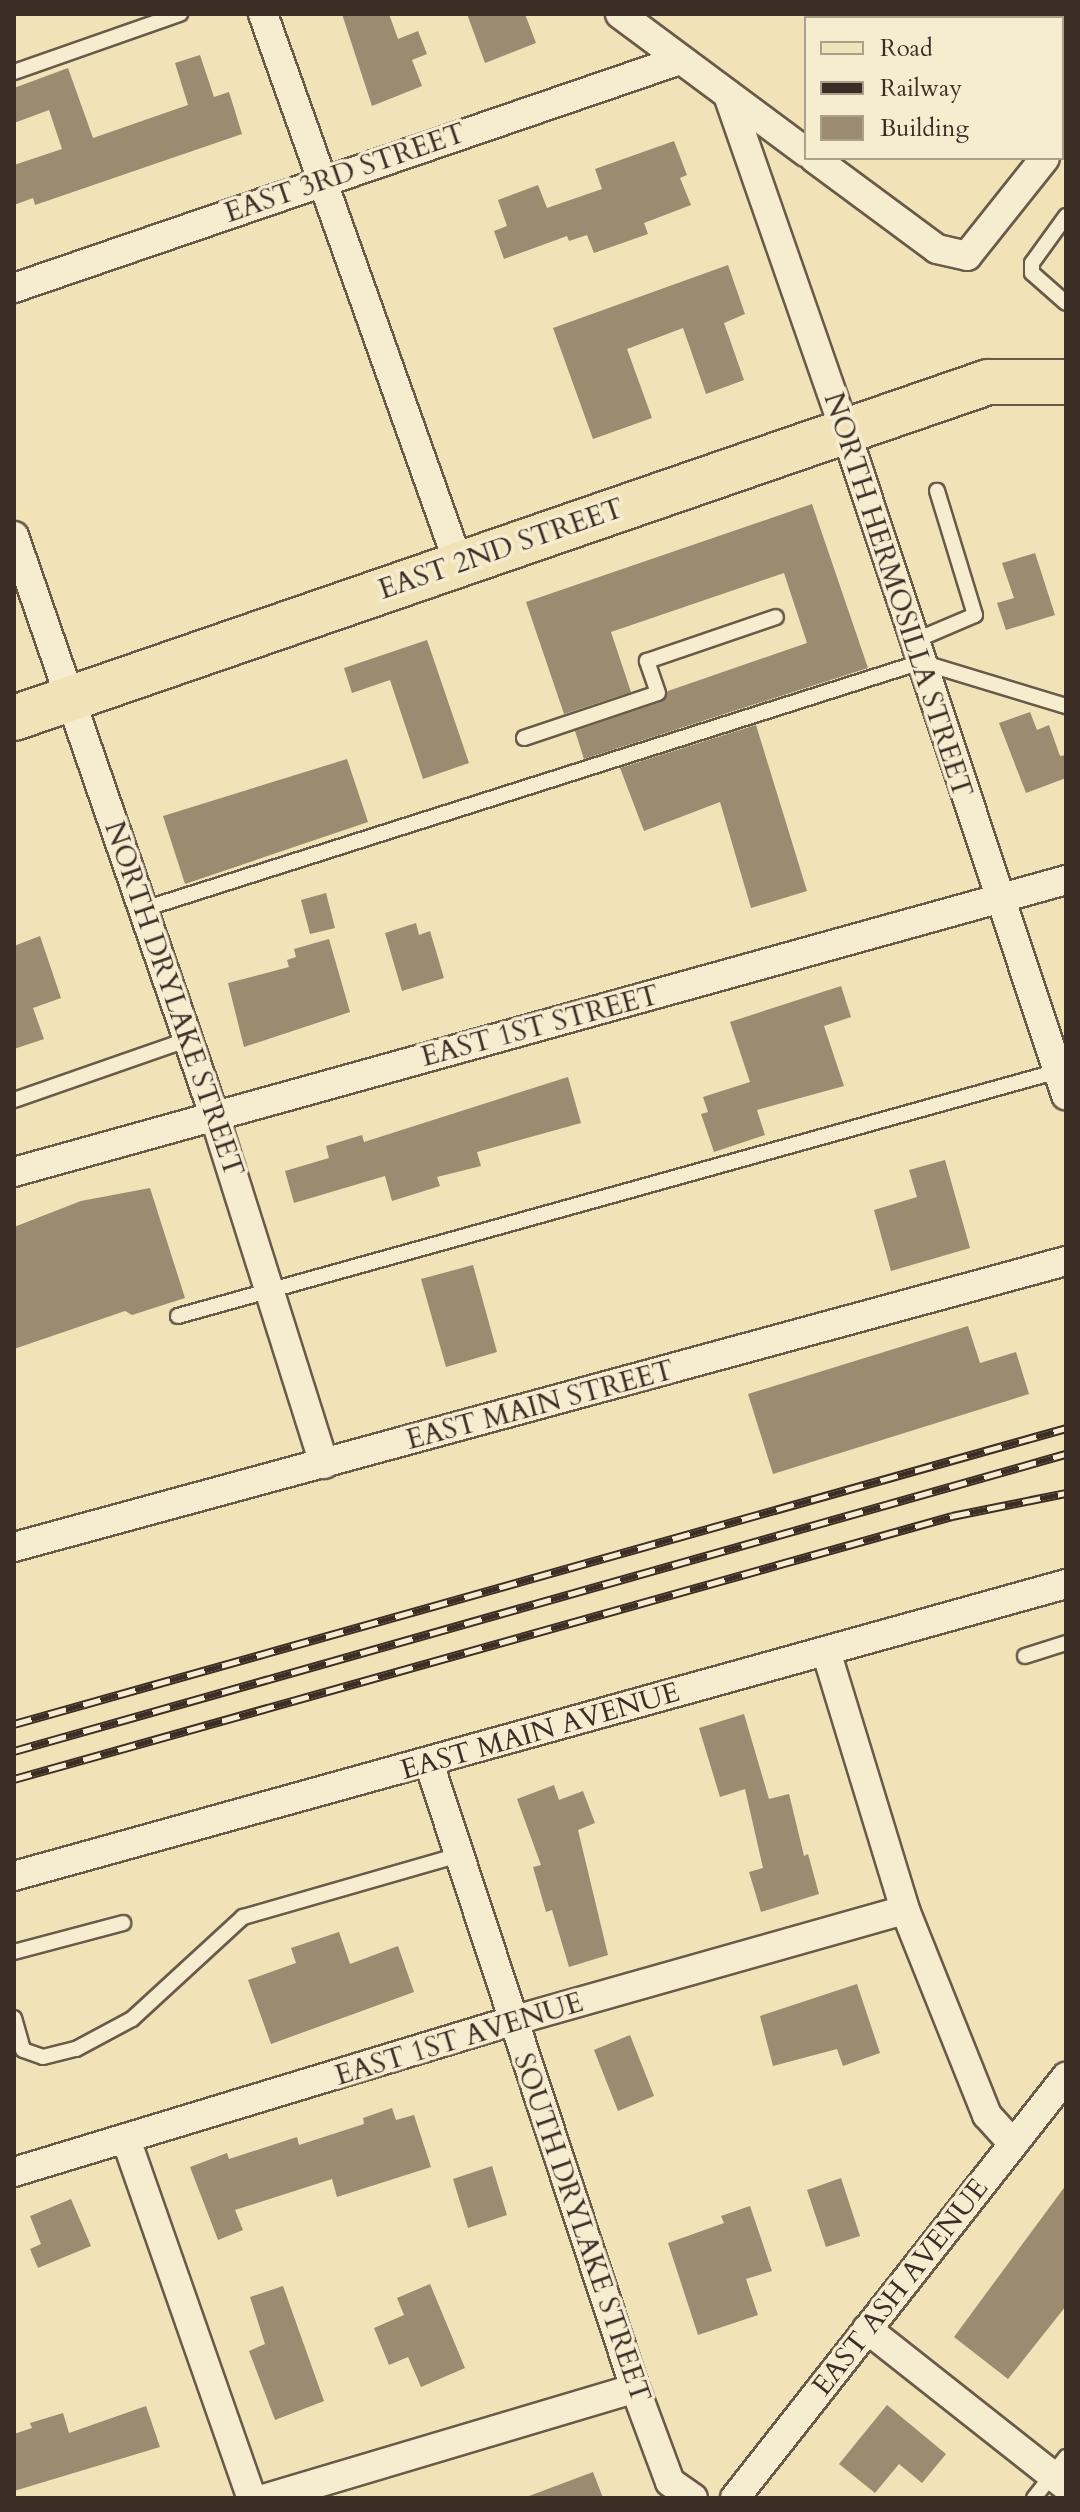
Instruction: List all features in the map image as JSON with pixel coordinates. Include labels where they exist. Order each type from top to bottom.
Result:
[{"type":"main road","name":"EAST 2ND STREET","points":[[14,718],[458,562],[846,433],[988,382],[1066,382]]},
{"type":"street","points":[[263,14],[458,562]]},
{"type":"street","points":[[620,14],[677,61],[804,151]]},
{"type":"street","name":"EAST 3RD STREET","points":[[14,288],[321,180],[677,61]]},
{"type":"street","name":"NORTH HERMOSILLA STREET","points":[[728,95],[846,433],[999,900],[1063,1078]]},
{"type":"street","points":[[817,160],[937,249],[967,256],[1043,160]]},
{"type":"street","name":"NORTH DRYLAKE STREET","points":[[14,536],[189,1039],[324,1464]]},
{"type":"street","name":"EAST 1ST STREET","points":[[14,1172],[1066,880]]},
{"type":"street","name":"EAST MAIN STREET","points":[[14,1547],[1066,1261]]},
{"type":"street","name":"EAST MAIN AVENUE","points":[[14,1876],[1066,1584]]},
{"type":"street","points":[[826,1651],[905,1910],[987,2115],[1013,2144]]},
{"type":"street","name":"SOUTH DRYLAKE STREET","points":[[429,1763],[635,2388],[670,2482],[693,2498]]},
{"type":"street","name":"EAST 1ST AVENUE","points":[[14,2172],[127,2142],[512,2021],[905,1910]]},
{"type":"street","name":"EAST ASH AVENUE","points":[[735,2498],[1066,2077]]},
{"type":"street","points":[[127,2142],[252,2498]]},
{"type":"street","points":[[867,2329],[1061,2473]]},
{"type":"street","points":[[267,2498],[635,2388]]},
{"type":"lane","points":[[14,72],[180,14]]},
{"type":"lane","points":[[1066,216],[1032,263],[1032,273],[1066,303]]},
{"type":"lane","points":[[144,909],[918,652],[975,615],[937,491]]},
{"type":"lane","points":[[524,738],[658,693],[647,661],[776,617]]},
{"type":"lane","points":[[918,652],[1066,706]]},
{"type":"lane","points":[[14,1100],[189,1039]]},
{"type":"lane","points":[[178,1316],[1063,1078]]},
{"type":"lane","points":[[1025,1656],[1066,1643]]},
{"type":"lane","points":[[14,2018],[18,2052],[43,2057],[76,2049],[132,2019],[243,1917],[459,1855]]},
{"type":"lane","points":[[14,1952],[123,1923]]},
{"type":"lane","points":[[1034,2498],[1061,2473]]},
{"type":"building","points":[[342,14],[389,14],[398,39],[418,31],[427,54],[412,60],[422,86],[372,106]]},
{"type":"building","points":[[467,14],[525,14],[536,43],[485,63]]},
{"type":"building","points":[[200,55],[214,97],[229,92],[242,134],[35,205],[33,198],[14,205],[14,165],[62,149],[49,110],[14,123],[14,88],[68,68],[93,138],[188,105],[175,63]]},
{"type":"building","points":[[674,141],[687,175],[680,178],[691,205],[644,223],[648,234],[594,253],[587,235],[569,241],[567,236],[504,259],[494,231],[507,226],[498,200],[538,185],[547,208],[602,189],[595,169]]},
{"type":"building","points":[[728,265],[745,314],[724,323],[744,380],[706,394],[683,328],[627,349],[652,418],[593,439],[553,328]]},
{"type":"building","points":[[812,504],[868,668],[584,759],[575,731],[661,702],[668,691],[807,643],[784,573],[611,632],[631,692],[564,714],[526,602]]},
{"type":"building","points":[[1035,553],[1055,615],[1006,630],[997,603],[1014,598],[1002,563]]},
{"type":"building","points":[[427,640],[469,763],[423,779],[390,680],[352,693],[344,668]]},
{"type":"building","points":[[1030,712],[1037,730],[1049,725],[1060,756],[1066,755],[1066,778],[1026,793],[999,723]]},
{"type":"building","points":[[756,725],[807,891],[751,908],[720,802],[644,831],[620,768]]},
{"type":"building","points":[[347,759],[368,822],[185,884],[163,816]]},
{"type":"building","points":[[326,893],[335,928],[310,934],[301,900]]},
{"type":"building","points":[[416,923],[419,935],[430,931],[444,978],[402,991],[385,933]]},
{"type":"building","points":[[40,936],[61,998],[33,1008],[44,1039],[14,1049],[14,946]]},
{"type":"building","points":[[329,939],[350,1012],[244,1047],[228,983],[289,967],[287,960],[296,957],[294,949]]},
{"type":"building","points":[[841,986],[851,1017],[824,1026],[844,1086],[757,1110],[765,1135],[714,1152],[701,1114],[708,1112],[703,1097],[750,1082],[730,1022]]},
{"type":"building","points":[[568,1077],[581,1123],[477,1152],[481,1166],[437,1177],[440,1186],[392,1201],[385,1176],[294,1203],[285,1171],[329,1158],[326,1146],[362,1135],[364,1142]]},
{"type":"building","points":[[945,1160],[970,1248],[891,1271],[874,1210],[917,1197],[909,1170]]},
{"type":"building","points":[[150,1188],[185,1298],[132,1315],[125,1311],[14,1349],[14,1227],[81,1201]]},
{"type":"building","points":[[473,1265],[497,1352],[446,1367],[421,1279]]},
{"type":"building","points":[[968,1326],[980,1363],[1016,1352],[1029,1394],[773,1474],[748,1394]]},
{"type":"building","points":[[744,1714],[769,1799],[789,1794],[804,1856],[808,1854],[819,1894],[761,1912],[749,1872],[763,1868],[745,1789],[720,1797],[699,1728]]},
{"type":"building","points":[[554,1785],[559,1800],[583,1791],[595,1823],[578,1830],[608,1955],[569,1967],[552,1910],[546,1912],[533,1867],[541,1865],[517,1799]]},
{"type":"building","points":[[339,1932],[350,1964],[398,1946],[414,1992],[271,2044],[248,1980],[296,1963],[291,1948]]},
{"type":"building","points":[[857,1984],[880,2053],[843,2066],[837,2049],[773,2066],[760,2016]]},
{"type":"building","points":[[630,2035],[654,2096],[618,2111],[594,2050]]},
{"type":"building","points":[[392,2108],[396,2120],[414,2115],[431,2167],[337,2197],[332,2179],[235,2210],[243,2230],[218,2240],[190,2167],[227,2153],[229,2159],[297,2137],[299,2145],[364,2124],[363,2118]]},
{"type":"building","points":[[492,2166],[507,2215],[468,2228],[453,2179]]},
{"type":"building","points":[[841,2178],[860,2236],[826,2247],[807,2190]]},
{"type":"building","points":[[1066,2185],[1066,2306],[1008,2379],[954,2337]]},
{"type":"building","points":[[71,2199],[91,2246],[38,2268],[30,2249],[41,2244],[30,2216]]},
{"type":"building","points":[[750,2206],[772,2271],[746,2279],[758,2315],[698,2335],[668,2243],[724,2223],[721,2216]]},
{"type":"building","points":[[430,2284],[465,2368],[421,2387],[408,2357],[389,2365],[374,2328],[404,2315],[397,2298]]},
{"type":"building","points":[[283,2286],[324,2401],[275,2420],[249,2351],[265,2344],[250,2297]]},
{"type":"building","points":[[887,2405],[946,2454],[922,2483],[899,2464],[875,2493],[839,2464]]},
{"type":"building","points":[[146,2406],[160,2447],[14,2491],[14,2434],[32,2428],[30,2423],[63,2413],[69,2433]]},
{"type":"building","points":[[593,2472],[603,2498],[529,2496]]},
{"type":"railway","points":[[14,1724],[1066,1428]]},
{"type":"railway","points":[[14,1751],[1066,1454]]},
{"type":"railway","points":[[14,1779],[952,1516],[1066,1493]]}]
